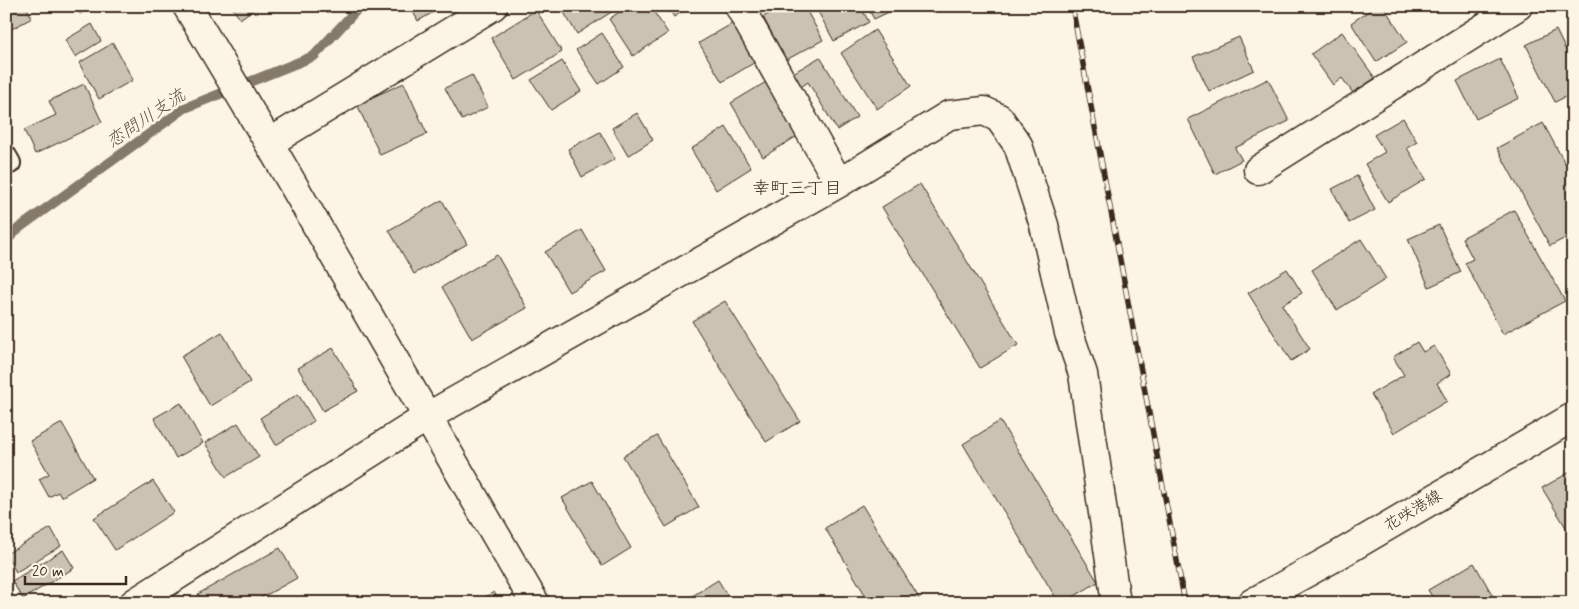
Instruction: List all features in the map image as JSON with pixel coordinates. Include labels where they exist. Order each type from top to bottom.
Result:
[{"type":"street","points":[[187,6],[269,143],[535,603]]},
{"type":"street","points":[[269,143],[493,6]]},
{"type":"street","points":[[739,6],[839,184]]},
{"type":"street","points":[[1258,170],[1518,6]]},
{"type":"street","points":[[134,603],[427,417],[839,184],[948,115],[984,111],[999,118],[1018,146],[1044,225],[1069,333],[1083,374],[1116,603]]},
{"type":"street","name":"花咲港線","points":[[1252,603],[1573,417]]},
{"type":"building","points":[[6,6],[26,6],[32,18],[6,32]]},
{"type":"building","points":[[75,6],[92,6],[80,14]]},
{"type":"building","points":[[231,6],[258,6],[240,19]]},
{"type":"building","points":[[410,6],[444,6],[418,21]]},
{"type":"building","points":[[560,6],[610,6],[613,11],[577,34]]},
{"type":"building","points":[[628,6],[650,6],[668,33],[633,56],[609,19]]},
{"type":"building","points":[[667,6],[691,6],[674,17]]},
{"type":"building","points":[[783,6],[804,6],[823,40],[786,60],[763,17]]},
{"type":"building","points":[[815,6],[860,6],[869,22],[834,41]]},
{"type":"building","points":[[867,6],[893,6],[895,9],[874,19]]},
{"type":"building","points":[[1376,6],[1383,6],[1407,42],[1376,62],[1351,23]]},
{"type":"building","points":[[536,10],[562,52],[516,80],[491,38]]},
{"type":"building","points":[[740,19],[762,58],[722,82],[699,43]]},
{"type":"building","points":[[92,24],[101,41],[75,57],[65,40]]},
{"type":"building","points":[[875,30],[911,86],[877,109],[841,53]]},
{"type":"building","points":[[1556,30],[1573,65],[1573,93],[1555,102],[1526,45]]},
{"type":"building","points":[[1342,32],[1375,78],[1353,93],[1342,78],[1333,85],[1311,54]]},
{"type":"building","points":[[602,33],[624,67],[599,84],[576,50]]},
{"type":"building","points":[[1239,37],[1254,70],[1209,91],[1193,57]]},
{"type":"building","points":[[113,43],[133,80],[99,99],[79,63]]},
{"type":"building","points":[[820,57],[857,117],[837,130],[808,82],[801,87],[793,73]]},
{"type":"building","points":[[1500,59],[1519,98],[1476,119],[1457,81]]},
{"type":"building","points":[[562,61],[581,91],[551,110],[531,80]]},
{"type":"building","points":[[472,75],[488,107],[462,120],[445,88]]},
{"type":"building","points":[[771,79],[804,132],[763,157],[731,103]]},
{"type":"building","points":[[1268,79],[1289,121],[1235,148],[1242,160],[1215,174],[1188,119]]},
{"type":"building","points":[[404,83],[427,134],[380,155],[357,104]]},
{"type":"building","points":[[84,84],[102,122],[35,154],[24,130],[56,115],[49,101]]},
{"type":"building","points":[[637,113],[653,140],[628,156],[612,128]]},
{"type":"building","points":[[1403,118],[1417,142],[1407,148],[1426,179],[1388,202],[1365,164],[1385,152],[1374,135]]},
{"type":"building","points":[[1543,123],[1573,178],[1573,234],[1550,246],[1497,148]]},
{"type":"building","points":[[726,127],[751,168],[716,190],[691,149]]},
{"type":"building","points":[[600,132],[615,159],[582,177],[568,149]]},
{"type":"building","points":[[1357,176],[1375,210],[1349,223],[1332,189]]},
{"type":"building","points":[[920,184],[1018,345],[980,368],[882,207]]},
{"type":"building","points":[[442,200],[467,244],[414,274],[389,230]]},
{"type":"building","points":[[1514,210],[1565,301],[1503,334],[1465,263],[1473,259],[1462,238]]},
{"type":"building","points":[[1439,225],[1461,272],[1429,287],[1408,239]]},
{"type":"building","points":[[582,230],[606,271],[569,292],[545,252]]},
{"type":"building","points":[[1361,239],[1386,279],[1337,310],[1312,270]]},
{"type":"building","points":[[497,255],[527,308],[472,339],[442,287]]},
{"type":"building","points":[[1287,269],[1302,293],[1282,305],[1310,349],[1291,361],[1248,293]]},
{"type":"building","points":[[725,301],[800,421],[766,442],[692,321]]},
{"type":"building","points":[[222,332],[250,382],[210,406],[181,356]]},
{"type":"building","points":[[1417,342],[1423,352],[1434,346],[1451,374],[1437,383],[1447,401],[1394,433],[1371,394],[1404,375],[1393,357]]},
{"type":"building","points":[[333,348],[358,391],[323,411],[298,368]]},
{"type":"building","points":[[298,394],[314,421],[276,445],[260,418]]},
{"type":"building","points":[[181,403],[203,443],[176,458],[154,418]]},
{"type":"building","points":[[1000,421],[1098,582],[1063,603],[1059,603],[963,444]]},
{"type":"building","points":[[62,423],[93,478],[61,497],[58,492],[49,497],[39,479],[49,474],[30,441]]},
{"type":"building","points":[[238,423],[259,457],[226,477],[205,443]]},
{"type":"building","points":[[657,436],[699,507],[666,527],[623,456]]},
{"type":"building","points":[[1570,472],[1573,477],[1573,539],[1542,488]]},
{"type":"building","points":[[153,481],[174,512],[115,550],[94,518]]},
{"type":"building","points":[[592,481],[631,548],[602,566],[562,498]]},
{"type":"building","points":[[862,505],[922,603],[870,603],[825,528]]},
{"type":"building","points":[[51,528],[61,546],[16,572],[6,554]]},
{"type":"building","points":[[280,548],[297,578],[252,603],[203,603],[198,594]]},
{"type":"building","points":[[63,550],[74,568],[23,599],[12,581]]},
{"type":"building","points":[[1474,563],[1497,603],[1436,603],[1428,590]]},
{"type":"building","points":[[718,580],[732,603],[681,603]]},
{"type":"building","points":[[494,592],[500,603],[475,603]]},
{"type":"waterway","name":"恋問川支流","points":[[6,241],[19,228],[185,108],[314,56],[360,6]]},
{"type":"railway","points":[[1072,6],[1185,603]]},
{"type":"district","name":"幸町三丁目","points":[[797,189]]}]
